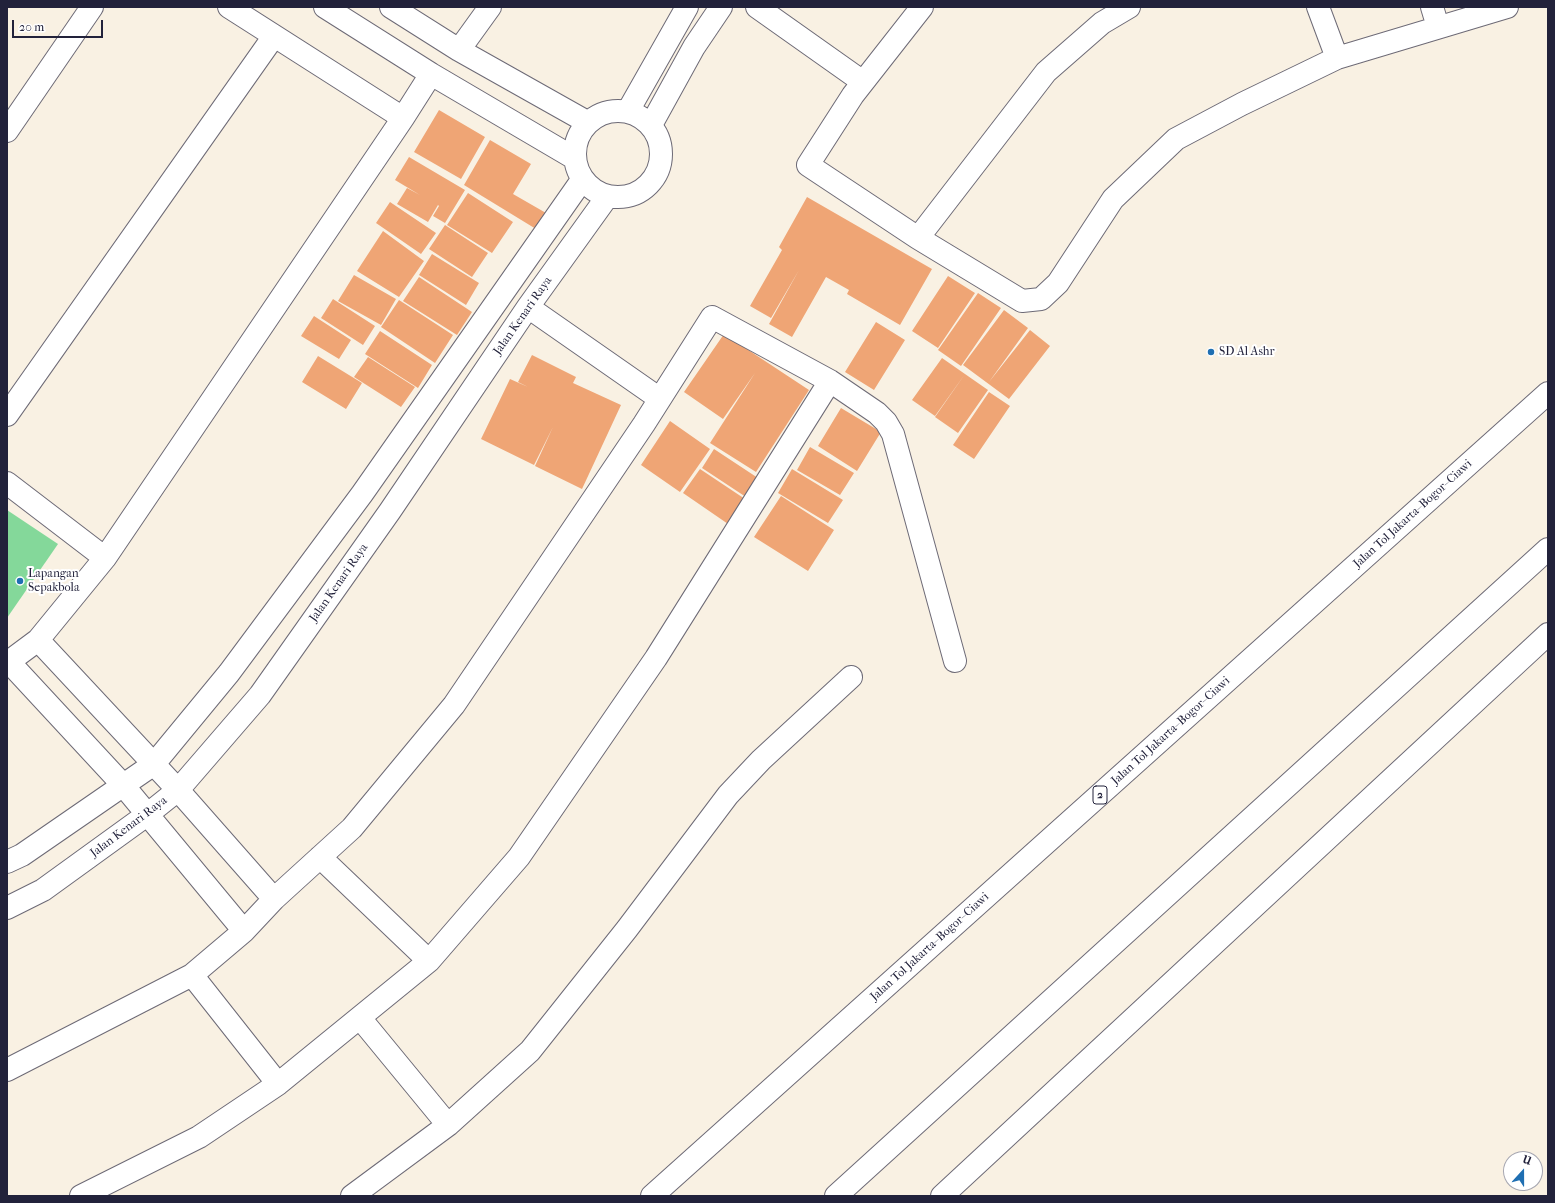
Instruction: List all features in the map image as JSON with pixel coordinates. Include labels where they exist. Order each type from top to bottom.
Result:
[{"type":"main road","points":[[7,131],[92,7]]},
{"type":"main road","points":[[229,7],[403,118]]},
{"type":"main road","points":[[325,7],[431,74],[574,158]]},
{"type":"main road","points":[[390,7],[459,50],[587,122]]},
{"type":"main road","points":[[459,50],[490,7]]},
{"type":"main road","points":[[628,111],[687,7]]},
{"type":"main road","points":[[651,124],[694,47],[721,7]]},
{"type":"main road","points":[[757,7],[863,82]]},
{"type":"main road","points":[[922,7],[853,95],[808,165],[918,238],[1022,301],[1041,299],[1058,282],[1113,199],[1176,139],[1242,104],[1337,58],[1507,7]]},
{"type":"main road","points":[[918,238],[1046,72],[1102,23],[1129,7]]},
{"type":"main road","points":[[1318,7],[1337,58]]},
{"type":"main road","points":[[1432,7],[1438,27]]},
{"type":"main road","points":[[7,415],[274,36]]},
{"type":"main road","points":[[244,931],[123,785],[8,663],[38,640],[105,558],[403,118],[431,74]]},
{"type":"main road","points":[[628,111],[640,116],[651,124],[662,150],[656,177],[635,195],[607,197],[593,191],[582,180],[574,158],[576,138],[587,122],[606,112],[628,111]]},
{"type":"main road","points":[[7,862],[22,855],[154,764],[229,673],[362,494],[582,180]]},
{"type":"main road","name":"Jalan Kenari Raya","points":[[7,908],[43,890],[148,814],[178,790],[260,695],[390,511],[528,307],[607,197]]},
{"type":"main road","points":[[528,307],[660,399]]},
{"type":"main road","points":[[7,1070],[192,975],[244,931],[274,900],[352,828],[454,705],[660,399],[712,317],[830,381],[877,413],[886,422],[893,434],[955,661]]},
{"type":"main road","points":[[81,1196],[199,1137],[278,1084],[429,961],[519,857],[656,658],[830,381]]},
{"type":"main road","name":"Jalan Tol Jakarta–Bogor–Ciawi","points":[[652,1196],[1548,393]]},
{"type":"main road","points":[[7,483],[105,558]]},
{"type":"main road","points":[[836,1196],[1548,549]]},
{"type":"main road","points":[[942,1196],[1548,634]]},
{"type":"main road","points":[[38,640],[178,790],[274,900]]},
{"type":"main road","points":[[352,1196],[448,1125],[530,1051],[627,929],[728,795],[761,760],[851,677]]},
{"type":"main road","points":[[320,857],[429,961]]},
{"type":"main road","points":[[192,975],[278,1084]]},
{"type":"main road","points":[[360,1018],[448,1125]]},
{"type":"green space","name":"Lapangan Sepakbola","points":[[7,510],[58,544],[7,618]]},
{"type":"building","points":[[439,110],[485,137],[461,179],[414,152]]},
{"type":"building","points":[[490,140],[531,164],[513,194],[546,213],[536,229],[464,185]]},
{"type":"building","points":[[409,157],[465,190],[445,223],[433,216],[439,206],[438,205],[428,222],[397,204],[407,188],[420,195],[395,180]]},
{"type":"building","points":[[468,193],[513,222],[492,253],[447,225]]},
{"type":"building","points":[[807,197],[932,269],[900,325],[847,294],[849,290],[826,277],[792,337],[769,324],[799,270],[771,318],[750,306],[782,250],[779,247]]},
{"type":"building","points":[[390,202],[436,233],[421,254],[376,223]]},
{"type":"building","points":[[445,225],[488,253],[472,277],[429,249]]},
{"type":"building","points":[[383,231],[424,261],[399,297],[357,271]]},
{"type":"building","points":[[432,254],[479,283],[466,305],[419,275]]},
{"type":"building","points":[[354,275],[396,299],[381,325],[338,301]]},
{"type":"building","points":[[948,276],[975,293],[938,348],[912,331]]},
{"type":"building","points":[[419,277],[472,312],[457,335],[403,301]]},
{"type":"building","points":[[978,293],[1001,308],[961,366],[938,350]]},
{"type":"building","points":[[333,299],[375,326],[363,345],[321,318]]},
{"type":"building","points":[[399,300],[453,335],[435,363],[381,327]]},
{"type":"building","points":[[1004,310],[1028,328],[989,382],[1030,330],[1050,346],[1009,399],[963,365]]},
{"type":"building","points":[[314,316],[351,340],[339,359],[301,336]]},
{"type":"building","points":[[876,322],[905,340],[874,390],[845,372]]},
{"type":"building","points":[[380,331],[432,365],[418,388],[365,354]]},
{"type":"building","points":[[724,334],[809,390],[756,472],[710,443],[755,373],[723,419],[684,392]]},
{"type":"building","points":[[532,355],[576,377],[573,383],[621,405],[582,489],[535,466],[553,427],[534,465],[481,439],[510,379],[528,387],[518,382]]},
{"type":"building","points":[[318,356],[362,383],[346,409],[302,382]]},
{"type":"building","points":[[368,357],[415,387],[401,407],[354,377]]},
{"type":"building","points":[[942,358],[965,374],[935,416],[912,400]]},
{"type":"building","points":[[965,374],[988,390],[958,433],[935,417]]},
{"type":"building","points":[[989,392],[1010,406],[974,459],[953,445]]},
{"type":"building","points":[[841,408],[881,432],[857,471],[818,446]]},
{"type":"building","points":[[670,421],[710,449],[680,492],[641,465]]},
{"type":"building","points":[[810,447],[854,473],[840,495],[797,470]]},
{"type":"building","points":[[714,449],[761,480],[749,499],[702,468]]},
{"type":"building","points":[[700,469],[748,501],[731,526],[683,493]]},
{"type":"building","points":[[792,469],[843,500],[828,523],[778,493]]},
{"type":"building","points":[[781,496],[834,530],[808,571],[754,537]]},
{"type":"place","name":"SD Al Ashr","points":[[1211,352]]},
{"type":"place","name":"Lapangan Sepakbola","points":[[20,581]]}]
